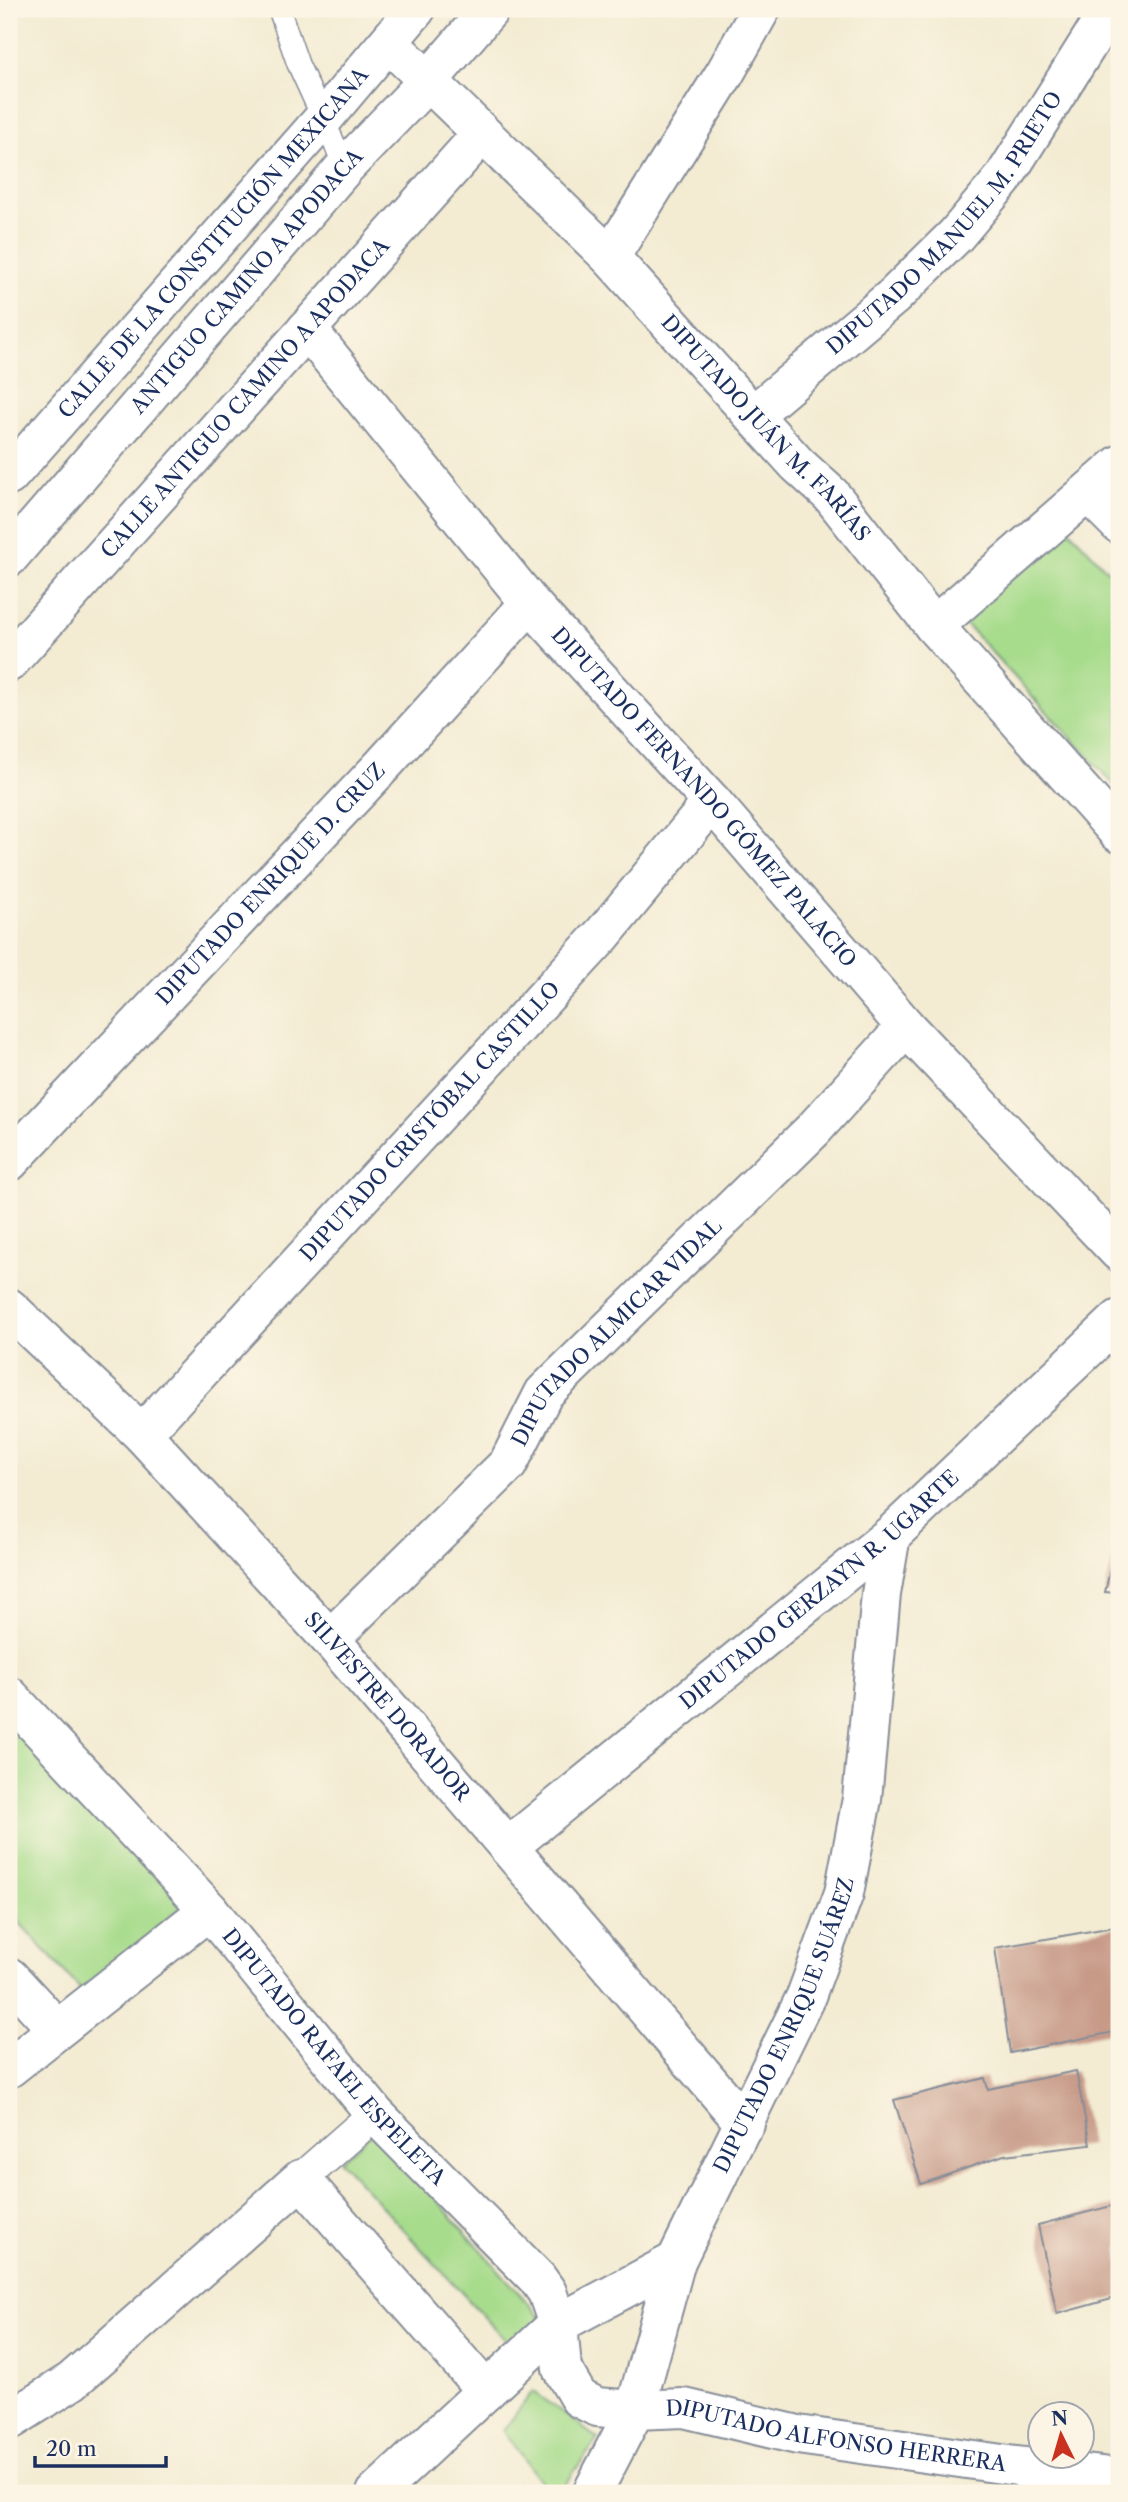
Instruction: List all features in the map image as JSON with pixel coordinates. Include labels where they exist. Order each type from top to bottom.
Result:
[{"type":"street","name":"CALLE DE LA CONSTITUCIÓN MEXICANA","points":[[9,476],[324,118],[416,9]]},
{"type":"street","name":"ANTIGUO CAMINO A APODACA","points":[[9,557],[345,167],[429,79],[490,9]]},
{"type":"street","points":[[610,257],[725,73],[761,9]]},
{"type":"street","name":"DIPUTADO MANUEL M. PRIETO","points":[[753,415],[894,296],[956,234],[1003,179],[1110,9]]},
{"type":"street","name":"DIPUTADO JUÁN M. FARÍAS","points":[[389,43],[610,257],[797,464],[831,495],[934,626],[1119,833]]},
{"type":"street","name":"CALLE ANTIGUO CAMINO A APODACA","points":[[9,662],[481,135]]},
{"type":"street","name":"DIPUTADO FERNANDO GÓMEZ PALACIO","points":[[307,329],[530,603],[712,802],[906,1027],[1119,1252]]},
{"type":"street","points":[[934,626],[1089,494],[1119,465]]},
{"type":"street","points":[[1089,494],[1119,524]]},
{"type":"street","name":"DIPUTADO ENRIQUE D. CRUZ","points":[[9,1163],[382,766],[530,603]]},
{"type":"street","name":"DIPUTADO CRISTÓBAL CASTILLO","points":[[142,1434],[603,934],[712,802]]},
{"type":"street","name":"DIPUTADO ALMICAR VIDAL","points":[[330,1639],[508,1464],[544,1393],[813,1130],[906,1027]]},
{"type":"street","name":"SILVESTRE DORADOR","points":[[9,1308],[142,1434],[330,1639],[745,2124]]},
{"type":"street","name":"DIPUTADO GERZAYN R. UGARTE","points":[[508,1847],[891,1535],[1119,1319]]},
{"type":"street","name":"DIPUTADO ENRIQUE SUÁREZ","points":[[592,2493],[635,2410],[676,2260],[806,1996],[844,1893],[864,1786],[881,1594],[891,1535]]},
{"type":"street","name":"DIPUTADO RAFAEL ESPELETA","points":[[10,1699],[209,1910],[375,2114],[537,2278],[547,2292],[558,2324],[562,2369],[579,2398],[597,2407],[635,2410]]},
{"type":"street","points":[[9,2068],[209,1910]]},
{"type":"street","points":[[9,1977],[57,2029]]},
{"type":"street","points":[[9,2421],[72,2381],[375,2114]]},
{"type":"street","points":[[301,2179],[486,2391]]},
{"type":"street","points":[[376,2493],[558,2324],[676,2260]]},
{"type":"street","name":"DIPUTADO ALFONSO HERRERA","points":[[635,2410],[684,2408],[798,2435],[1119,2478]]},
{"type":"lane","points":[[279,9],[298,64],[345,167]]},
{"type":"lane","points":[[1009,2465],[1038,2493]]},
{"type":"green space","points":[[1063,523],[1119,583],[1119,790],[961,619]]},
{"type":"green space","points":[[9,1723],[187,1903],[82,1991],[9,1911]]},
{"type":"green space","points":[[375,2130],[541,2318],[512,2347],[340,2161]]},
{"type":"green space","points":[[533,2391],[598,2439],[558,2493],[549,2493],[503,2431]]},
{"type":"building","points":[[1118,1535],[1119,1593],[1105,1592]]},
{"type":"building","points":[[1119,1926],[1119,2031],[1010,2053],[995,1948]]},
{"type":"building","points":[[1076,2071],[1090,2145],[1004,2155],[921,2184],[894,2100],[985,2078],[988,2089]]},
{"type":"building","points":[[1119,2204],[1119,2297],[1057,2314],[1038,2225]]}]
